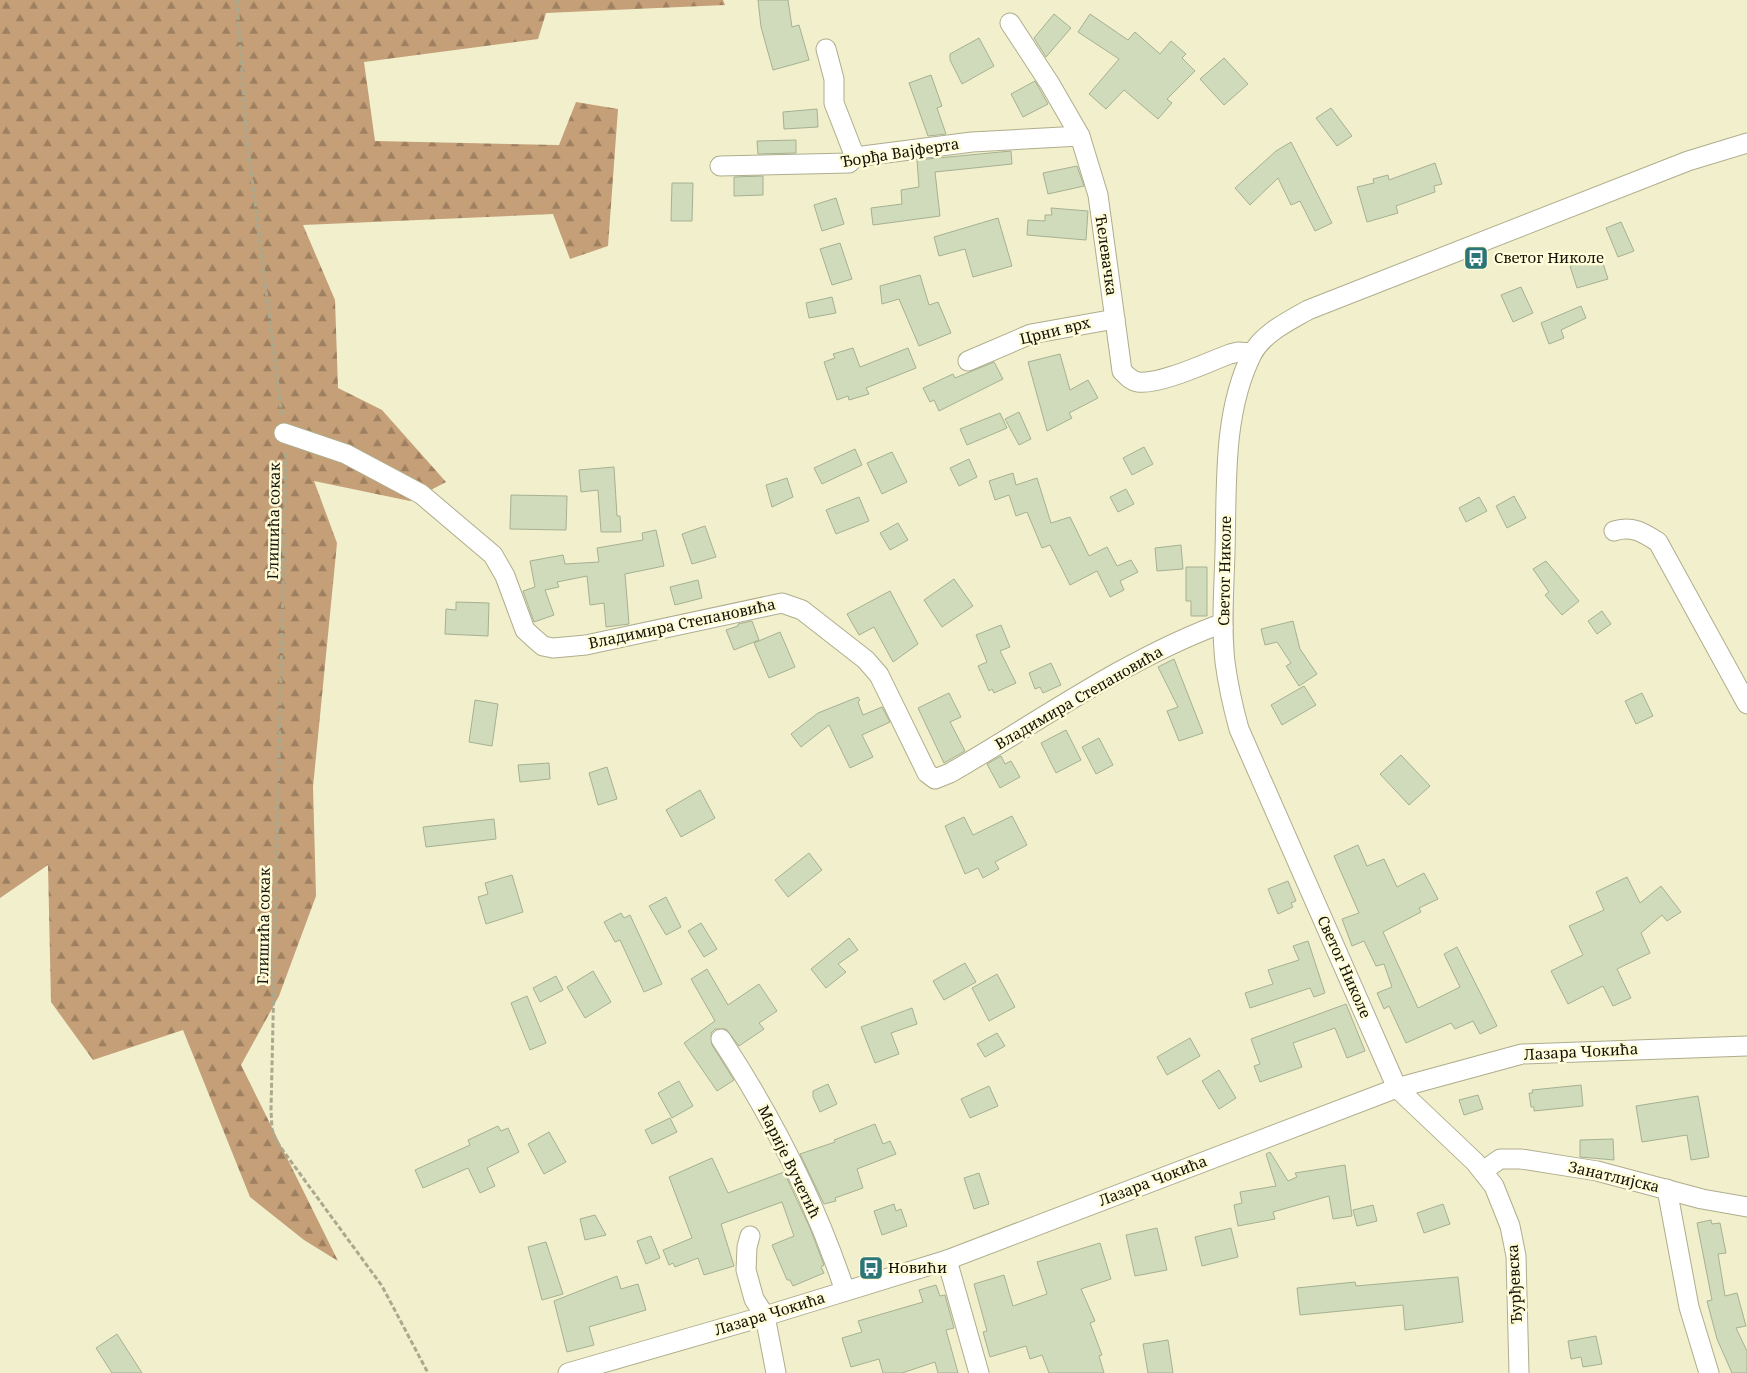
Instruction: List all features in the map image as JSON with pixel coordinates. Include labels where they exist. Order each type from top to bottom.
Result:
[{"type":"street","name":"Ћелевачка","points":[[1010,23],[1050,84],[1080,136],[1098,195],[1122,371],[1128,378],[1137,382],[1159,380],[1238,352],[1252,354]]},
{"type":"street","points":[[826,49],[834,79],[834,103],[855,157]]},
{"type":"street","name":"Ђорђа Вајферта","points":[[720,166],[849,163],[855,157],[972,142],[1080,136]]},
{"type":"street","name":"Светог Николе","points":[[1396,1088],[1239,729],[1230,695],[1223,627],[1230,433],[1235,404],[1252,354],[1266,336],[1308,310],[1688,162],[1747,143]]},
{"type":"street","name":"Црни врх","points":[[968,361],[1031,334],[1115,319]]},
{"type":"street","name":"Владимира Степановића","points":[[284,433],[346,454],[428,501],[493,555],[505,576],[525,630],[543,646],[553,648],[586,645],[782,603],[798,608],[866,660],[879,675],[927,773],[935,779],[950,773],[1081,694],[1169,647],[1210,628],[1223,627]]},
{"type":"street","points":[[1614,531],[1622,528],[1640,530],[1658,542],[1747,704]]},
{"type":"street","name":"Марије Вучетић","points":[[721,1039],[762,1104],[794,1166],[845,1291]]},
{"type":"street","name":"Лазара Чокића","points":[[568,1373],[765,1316],[947,1260],[1396,1088],[1522,1054],[1747,1046]]},
{"type":"street","name":"Ђурђевска","points":[[1396,1088],[1483,1171],[1494,1186],[1510,1226],[1516,1256],[1519,1373]]},
{"type":"street","name":"Занатлијска","points":[[1483,1171],[1500,1159],[1511,1158],[1597,1171],[1747,1207]]},
{"type":"street","points":[[1666,1189],[1689,1306],[1709,1373]]},
{"type":"street","points":[[750,1236],[747,1247],[746,1270],[754,1299],[765,1316],[776,1373]]},
{"type":"street","points":[[947,1260],[979,1373]]},
{"type":"path","name":"Глишића сокак","points":[[237,0],[246,131],[287,458],[272,1129],[276,1141],[284,1154],[382,1286],[428,1373]]},
{"type":"green space","points":[[0,0],[723,0],[725,5],[546,13],[538,39],[364,62],[375,141],[559,145],[576,102],[618,109],[608,246],[570,259],[553,214],[303,225],[335,300],[338,388],[382,410],[446,482],[410,501],[314,481],[337,543],[313,787],[316,896],[279,996],[241,1065],[338,1261],[304,1240],[250,1197],[183,1030],[93,1060],[51,1002],[48,865],[0,898]]},
{"type":"building","points":[[758,0],[788,0],[792,27],[799,25],[809,60],[773,70],[761,27]]},
{"type":"building","points":[[1054,14],[1071,28],[1046,57],[1034,38]]},
{"type":"building","points":[[1090,14],[1128,40],[1135,32],[1160,54],[1171,41],[1186,54],[1182,58],[1195,71],[1167,99],[1172,103],[1158,119],[1124,90],[1106,109],[1089,94],[1119,59],[1078,32]]},
{"type":"building","points":[[979,38],[994,66],[962,84],[950,60],[950,54]]},
{"type":"building","points":[[1224,58],[1248,84],[1224,105],[1200,79]]},
{"type":"building","points":[[931,75],[942,106],[937,108],[946,134],[928,136],[909,83]]},
{"type":"building","points":[[1035,81],[1048,104],[1023,117],[1011,94]]},
{"type":"building","points":[[1331,108],[1352,136],[1337,146],[1316,118]]},
{"type":"building","points":[[817,109],[818,127],[784,129],[783,112]]},
{"type":"building","points":[[796,140],[796,153],[758,154],[757,141]]},
{"type":"building","points":[[1291,142],[1332,223],[1315,231],[1300,201],[1291,205],[1278,178],[1250,205],[1235,188],[1276,151]]},
{"type":"building","points":[[1011,151],[1012,164],[935,172],[940,216],[873,225],[871,208],[902,204],[901,190],[919,187],[917,160]]},
{"type":"building","points":[[1435,163],[1442,184],[1434,186],[1435,192],[1396,206],[1398,213],[1367,222],[1357,187],[1374,183],[1373,179],[1388,175],[1389,180]]},
{"type":"building","points":[[1077,166],[1084,186],[1048,194],[1043,173]]},
{"type":"building","points":[[763,176],[763,195],[734,196],[734,177]]},
{"type":"building","points":[[672,183],[693,183],[692,221],[671,221]]},
{"type":"building","points":[[836,198],[844,224],[822,231],[814,205]]},
{"type":"building","points":[[1051,208],[1088,211],[1086,240],[1027,235],[1028,220],[1045,221],[1045,215],[1052,215]]},
{"type":"building","points":[[998,218],[1012,266],[973,277],[965,249],[939,256],[934,237]]},
{"type":"building","points":[[1621,222],[1634,251],[1618,257],[1606,228]]},
{"type":"building","points":[[840,243],[852,279],[832,285],[820,249]]},
{"type":"building","points":[[1601,257],[1608,279],[1577,288],[1570,266]]},
{"type":"building","points":[[920,275],[929,305],[938,302],[951,333],[919,346],[899,299],[882,304],[880,286]]},
{"type":"building","points":[[1521,287],[1533,313],[1513,322],[1501,295]]},
{"type":"building","points":[[832,297],[836,313],[809,318],[806,303]]},
{"type":"building","points":[[1581,306],[1586,318],[1561,330],[1564,338],[1549,344],[1541,323]]},
{"type":"building","points":[[853,348],[860,367],[908,348],[916,368],[866,388],[869,394],[849,400],[848,396],[837,400],[824,362],[835,358],[833,354]]},
{"type":"building","points":[[1060,354],[1070,390],[1088,380],[1098,398],[1069,413],[1072,418],[1047,431],[1028,362]]},
{"type":"building","points":[[994,362],[1003,379],[939,411],[934,400],[930,402],[923,388],[953,374],[955,378]]},
{"type":"building","points":[[1019,412],[1031,439],[1019,445],[1005,419]]},
{"type":"building","points":[[1000,413],[1007,428],[967,445],[960,429]]},
{"type":"building","points":[[1144,447],[1153,464],[1132,475],[1123,458]]},
{"type":"building","points":[[855,449],[862,465],[822,484],[814,468]]},
{"type":"building","points":[[892,452],[907,482],[882,494],[867,463]]},
{"type":"building","points":[[969,459],[977,477],[959,486],[950,468]]},
{"type":"building","points":[[614,467],[617,516],[620,516],[621,532],[601,532],[598,490],[581,492],[579,470]]},
{"type":"building","points":[[1013,473],[1016,485],[1037,478],[1051,523],[1070,517],[1089,556],[1107,547],[1117,566],[1131,560],[1138,572],[1120,581],[1124,590],[1110,597],[1097,571],[1070,585],[1050,545],[1042,548],[1027,512],[1016,516],[1009,495],[995,500],[989,481]]},
{"type":"building","points":[[787,478],[793,497],[772,507],[766,485]]},
{"type":"building","points":[[1126,489],[1134,504],[1118,512],[1110,497]]},
{"type":"building","points":[[511,495],[567,496],[566,530],[510,529]]},
{"type":"building","points":[[1514,496],[1526,518],[1507,528],[1496,506]]},
{"type":"building","points":[[859,497],[869,521],[836,534],[826,510]]},
{"type":"building","points":[[1479,497],[1487,511],[1466,522],[1459,508]]},
{"type":"building","points":[[898,523],[908,540],[890,550],[880,533]]},
{"type":"building","points":[[705,526],[716,557],[692,564],[682,534]]},
{"type":"building","points":[[656,530],[664,566],[625,574],[629,624],[606,627],[604,603],[590,605],[587,576],[557,582],[559,587],[545,590],[554,615],[534,622],[523,591],[535,587],[530,561],[563,555],[565,564],[599,562],[597,548],[643,540],[642,533]]},
{"type":"building","points":[[1181,545],[1183,569],[1157,571],[1155,548]]},
{"type":"building","points":[[1546,561],[1579,601],[1562,615],[1545,595],[1549,592],[1533,569]]},
{"type":"building","points":[[1186,567],[1207,567],[1207,616],[1191,616],[1191,601],[1186,601]]},
{"type":"building","points":[[954,579],[973,606],[942,627],[924,600]]},
{"type":"building","points":[[698,580],[702,598],[675,605],[670,587]]},
{"type":"building","points":[[890,591],[918,644],[893,662],[874,627],[859,635],[847,614]]},
{"type":"building","points":[[456,602],[489,603],[488,636],[445,634],[446,609],[456,610]]},
{"type":"building","points":[[1602,611],[1611,624],[1597,634],[1588,621]]},
{"type":"building","points":[[752,621],[759,640],[734,650],[726,630],[738,626],[738,624]]},
{"type":"building","points":[[1293,621],[1300,649],[1317,674],[1299,686],[1286,666],[1291,663],[1277,642],[1265,645],[1261,629]]},
{"type":"building","points":[[1001,625],[1010,647],[1000,651],[1016,683],[994,693],[992,689],[989,691],[978,666],[987,662],[976,635]]},
{"type":"building","points":[[780,632],[795,667],[769,678],[754,643]]},
{"type":"building","points":[[1174,659],[1203,733],[1179,741],[1167,711],[1178,707],[1158,667]]},
{"type":"building","points":[[1051,663],[1061,685],[1043,693],[1040,687],[1035,689],[1029,673]]},
{"type":"building","points":[[1304,686],[1316,705],[1282,725],[1271,705]]},
{"type":"building","points":[[949,693],[961,717],[950,722],[965,751],[944,763],[918,708]]},
{"type":"building","points":[[1642,693],[1653,716],[1636,724],[1625,701]]},
{"type":"building","points":[[858,697],[863,715],[882,707],[890,722],[862,735],[873,757],[850,768],[829,725],[801,747],[791,734],[818,713]]},
{"type":"building","points":[[475,700],[498,704],[492,746],[469,742]]},
{"type":"building","points":[[1066,730],[1081,760],[1056,773],[1041,743]]},
{"type":"building","points":[[1099,738],[1113,765],[1096,774],[1082,747]]},
{"type":"building","points":[[1401,755],[1430,786],[1409,805],[1380,774]]},
{"type":"building","points":[[1001,756],[1005,764],[1011,761],[1020,777],[1000,788],[987,764]]},
{"type":"building","points":[[549,763],[550,779],[520,782],[518,765]]},
{"type":"building","points":[[607,767],[617,799],[598,805],[589,773]]},
{"type":"building","points":[[700,790],[715,818],[681,837],[666,810]]},
{"type":"building","points":[[1012,816],[1027,845],[995,862],[999,869],[983,878],[978,868],[965,874],[945,826],[964,817],[973,835]]},
{"type":"building","points":[[494,819],[496,839],[426,847],[423,827]]},
{"type":"building","points":[[1358,845],[1367,866],[1384,859],[1397,887],[1424,873],[1438,899],[1419,908],[1421,912],[1383,932],[1418,1008],[1460,987],[1444,954],[1457,947],[1497,1026],[1480,1034],[1473,1021],[1455,1029],[1451,1023],[1406,1043],[1389,1006],[1384,1009],[1377,993],[1392,987],[1384,964],[1376,966],[1364,941],[1352,946],[1342,919],[1359,913],[1334,856]]},
{"type":"building","points":[[809,853],[822,870],[788,897],[775,880]]},
{"type":"building","points":[[512,875],[523,912],[486,924],[478,897],[488,894],[485,883]]},
{"type":"building","points":[[1627,877],[1640,903],[1661,886],[1681,912],[1667,921],[1662,915],[1641,933],[1650,953],[1617,969],[1631,998],[1613,1006],[1603,986],[1568,1004],[1551,971],[1583,955],[1569,926],[1604,910],[1596,892]]},
{"type":"building","points":[[1288,881],[1296,901],[1291,903],[1293,907],[1278,914],[1268,889]]},
{"type":"building","points":[[666,897],[681,927],[666,935],[649,906]]},
{"type":"building","points":[[621,913],[624,918],[630,915],[662,984],[644,992],[620,940],[615,942],[604,922]]},
{"type":"building","points":[[701,923],[717,949],[704,957],[688,931]]},
{"type":"building","points":[[849,938],[858,950],[838,964],[846,972],[826,988],[811,969]]},
{"type":"building","points":[[1308,941],[1325,993],[1314,997],[1310,988],[1250,1008],[1245,993],[1273,984],[1268,970],[1299,960],[1293,946]]},
{"type":"building","points":[[965,963],[976,982],[944,1000],[933,981]]},
{"type":"building","points":[[707,969],[728,1005],[759,984],[777,1011],[759,1023],[764,1029],[739,1046],[726,1029],[715,1029],[711,1033],[712,1045],[734,1080],[717,1091],[684,1043],[715,1021],[691,979]]},
{"type":"building","points":[[593,971],[611,1002],[585,1018],[567,987]]},
{"type":"building","points":[[997,974],[1015,1007],[989,1021],[972,988]]},
{"type":"building","points":[[556,976],[563,990],[540,1002],[533,988]]},
{"type":"building","points":[[527,996],[546,1043],[530,1050],[511,1003]]},
{"type":"building","points":[[1346,1004],[1365,1051],[1347,1058],[1335,1028],[1293,1043],[1302,1067],[1260,1082],[1254,1066],[1260,1064],[1251,1039]]},
{"type":"building","points":[[912,1008],[917,1024],[891,1033],[899,1054],[875,1063],[861,1027]]},
{"type":"building","points":[[997,1033],[1005,1046],[985,1057],[977,1044]]},
{"type":"building","points":[[1190,1038],[1200,1056],[1167,1075],[1157,1057]]},
{"type":"building","points":[[1219,1070],[1236,1098],[1219,1109],[1202,1081]]},
{"type":"building","points":[[679,1081],[693,1106],[672,1118],[658,1093]]},
{"type":"building","points":[[828,1084],[837,1104],[820,1112],[813,1097],[813,1091]]},
{"type":"building","points":[[1581,1085],[1583,1106],[1534,1111],[1534,1107],[1531,1107],[1529,1093],[1533,1093],[1532,1090]]},
{"type":"building","points":[[989,1086],[998,1106],[970,1118],[961,1099]]},
{"type":"building","points":[[1478,1095],[1483,1109],[1464,1115],[1459,1100]]},
{"type":"building","points":[[1698,1096],[1709,1157],[1691,1160],[1687,1135],[1642,1142],[1636,1106]]},
{"type":"building","points":[[670,1118],[677,1132],[652,1144],[645,1130]]},
{"type":"building","points":[[875,1124],[883,1144],[890,1141],[896,1154],[857,1169],[863,1188],[835,1198],[836,1201],[824,1204],[800,1154],[835,1142],[834,1140]]},
{"type":"building","points":[[498,1126],[501,1131],[508,1128],[519,1152],[487,1168],[495,1186],[480,1193],[468,1168],[423,1188],[415,1170],[470,1145],[468,1140]]},
{"type":"building","points":[[549,1132],[566,1162],[544,1174],[528,1144]]},
{"type":"building","points":[[1613,1139],[1614,1160],[1580,1157],[1580,1140]]},
{"type":"building","points":[[1270,1152],[1288,1181],[1297,1177],[1295,1173],[1345,1165],[1352,1216],[1333,1219],[1329,1196],[1273,1212],[1275,1219],[1238,1226],[1234,1205],[1242,1203],[1240,1192],[1276,1186],[1266,1154]]},
{"type":"building","points":[[712,1158],[728,1193],[784,1172],[810,1228],[824,1265],[821,1267],[824,1273],[793,1286],[790,1280],[787,1280],[772,1245],[794,1236],[782,1202],[721,1224],[734,1266],[704,1275],[698,1258],[675,1267],[673,1263],[669,1265],[663,1250],[692,1238],[669,1177]]},
{"type":"building","points":[[979,1173],[989,1204],[974,1209],[964,1178]]},
{"type":"building","points":[[894,1204],[896,1211],[901,1209],[907,1226],[882,1235],[874,1211]]},
{"type":"building","points":[[1443,1204],[1450,1224],[1424,1233],[1417,1213]]},
{"type":"building","points":[[1373,1205],[1377,1221],[1357,1226],[1353,1210]]},
{"type":"building","points":[[595,1215],[606,1235],[585,1240],[580,1219]]},
{"type":"building","points":[[1711,1220],[1712,1224],[1720,1223],[1726,1253],[1718,1254],[1725,1296],[1737,1293],[1746,1326],[1736,1328],[1747,1351],[1747,1373],[1732,1373],[1717,1339],[1707,1301],[1712,1300],[1697,1223]]},
{"type":"building","points":[[1157,1228],[1167,1270],[1135,1276],[1126,1235]]},
{"type":"building","points":[[1231,1228],[1238,1257],[1202,1266],[1195,1237]]},
{"type":"building","points":[[651,1236],[660,1258],[646,1264],[637,1241]]},
{"type":"building","points":[[546,1242],[563,1294],[542,1300],[528,1247]]},
{"type":"building","points":[[1100,1243],[1111,1279],[1081,1289],[1095,1321],[1090,1323],[1102,1355],[1099,1356],[1104,1373],[1049,1373],[1042,1355],[1030,1359],[1026,1346],[990,1357],[983,1332],[987,1331],[974,1284],[1004,1275],[1013,1306],[1047,1294],[1037,1262]]},
{"type":"building","points":[[617,1276],[621,1289],[638,1284],[646,1310],[589,1327],[594,1345],[567,1352],[554,1301]]},
{"type":"building","points":[[1458,1277],[1463,1322],[1405,1330],[1403,1305],[1300,1315],[1297,1288],[1355,1282],[1356,1286]]},
{"type":"building","points":[[936,1285],[940,1296],[945,1295],[954,1328],[946,1330],[958,1373],[938,1373],[935,1362],[902,1373],[883,1373],[879,1359],[851,1367],[842,1338],[862,1332],[858,1321],[923,1302],[919,1290]]},
{"type":"building","points":[[117,1334],[142,1373],[112,1373],[96,1348]]},
{"type":"building","points":[[1596,1336],[1602,1364],[1583,1367],[1581,1357],[1571,1359],[1568,1341]]},
{"type":"building","points":[[1168,1340],[1173,1373],[1148,1373],[1143,1344]]},
{"type":"place","name":"Светог Николе","points":[[1476,258]]},
{"type":"place","name":"Новићи","points":[[871,1268]]}]
